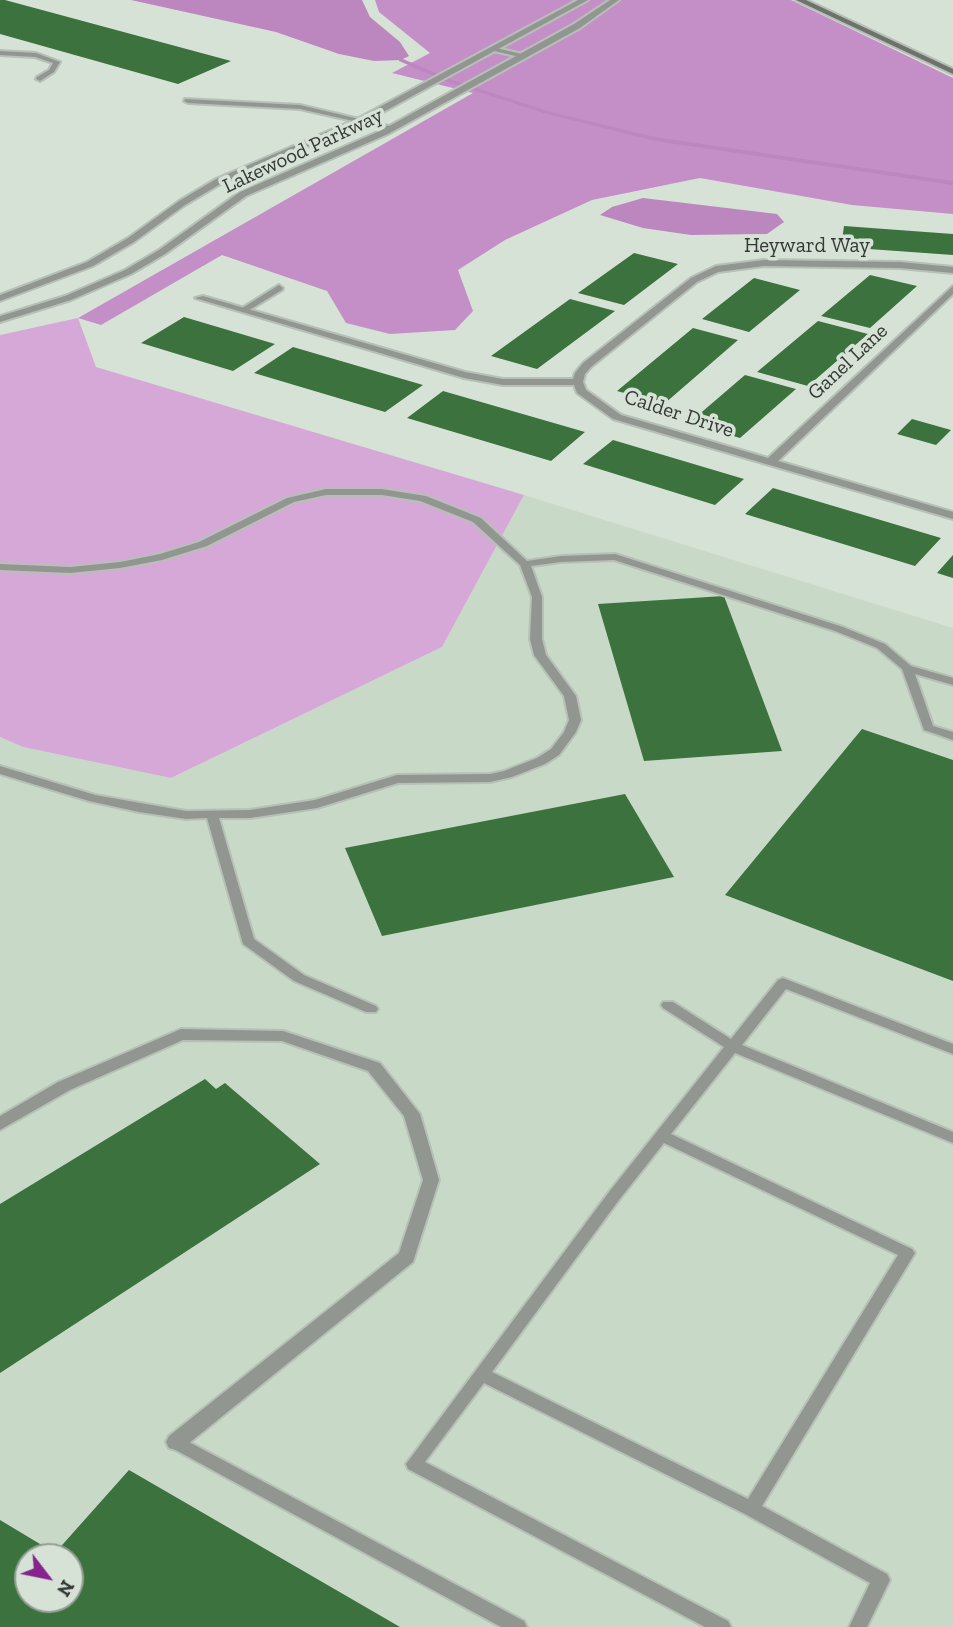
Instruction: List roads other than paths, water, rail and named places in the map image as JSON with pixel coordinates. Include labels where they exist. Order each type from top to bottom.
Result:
[{"type":"street","name":"Lakewood Parkway","points":[[0,298],[90,264],[219,181],[362,120],[583,0]]},
{"type":"street","name":"Lakewood Parkway","points":[[0,319],[68,298],[109,281],[162,252],[243,194],[393,128],[592,17],[615,0]]},
{"type":"street","points":[[800,0],[953,72]]},
{"type":"street","name":"Heyward Way","points":[[578,382],[580,373],[587,365],[694,280],[716,270],[764,263],[900,265],[953,270]]},
{"type":"street","name":"Ganel Lane","points":[[769,462],[953,289]]},
{"type":"street","points":[[200,298],[464,376],[503,382],[578,382]]},
{"type":"street","name":"Calder Drive","points":[[578,382],[587,395],[617,417],[953,516]]},
{"type":"street","points":[[0,1124],[64,1086],[181,1034],[283,1036],[374,1067],[412,1114],[431,1181],[407,1257],[176,1442]]},
{"type":"lane","points":[[492,49],[524,56]]},
{"type":"lane","points":[[0,53],[36,55],[57,62],[52,71],[40,79]]},
{"type":"lane","points":[[188,101],[282,104],[393,128]]},
{"type":"lane","points":[[243,310],[279,288]]},
{"type":"lane","points":[[0,567],[70,570],[141,561],[203,544],[291,500],[326,492],[401,493],[460,511],[477,520],[525,564],[537,597],[536,639],[540,655],[566,690],[574,708],[575,720],[570,732],[555,752],[526,768],[489,778],[397,779],[290,810],[212,816],[186,815],[116,803],[0,771]]},
{"type":"lane","points":[[525,564],[561,558],[615,557],[839,629],[881,646],[907,668],[953,682]]},
{"type":"lane","points":[[907,668],[928,728],[953,736]]},
{"type":"lane","points":[[212,816],[247,941],[299,978],[371,1009]]},
{"type":"lane","points":[[722,1627],[414,1464],[662,1136],[783,983],[953,1049]]},
{"type":"lane","points":[[668,1005],[734,1047],[953,1138]]},
{"type":"lane","points":[[662,1136],[907,1253],[751,1509]]},
{"type":"lane","points":[[482,1374],[751,1509],[881,1580],[858,1627]]},
{"type":"lane","points":[[176,1442],[518,1627]]},
{"type":"waterway","points":[[401,60],[450,81],[549,113],[655,139],[953,183]]}]
